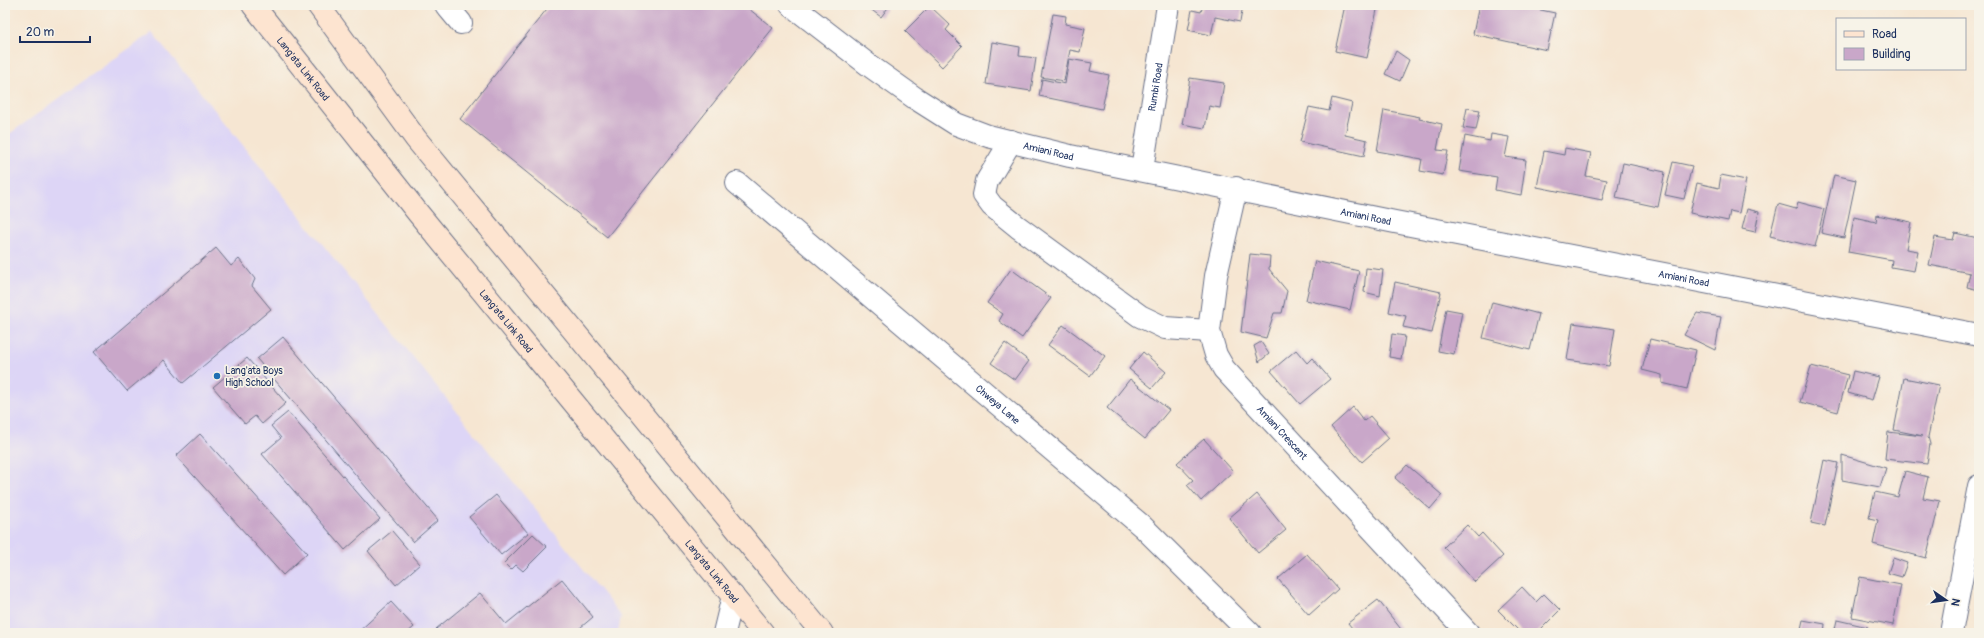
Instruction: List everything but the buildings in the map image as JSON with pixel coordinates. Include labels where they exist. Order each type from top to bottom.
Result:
[{"type":"main road","name":"Lang'ata Link Road","points":[[253,5],[418,213],[763,633]]},
{"type":"main road","points":[[318,5],[416,139],[822,633]]},
{"type":"street","points":[[446,5],[461,23]]},
{"type":"street","name":"Amiani Road","points":[[791,5],[870,66],[950,120],[988,136],[1070,156],[1236,188],[1395,222],[1979,334]]},
{"type":"street","name":"Rumbi Road","points":[[1142,170],[1168,5]]},
{"type":"street","points":[[1011,141],[987,181],[984,195],[992,206],[1018,227],[1140,316],[1165,328],[1209,331]]},
{"type":"street","name":"Chweya Lane","points":[[737,183],[1142,526],[1250,633]]},
{"type":"street","name":"Amiani Crescent","points":[[1236,188],[1216,276],[1209,331],[1216,355],[1224,369],[1468,633]]},
{"type":"street","points":[[1952,633],[1979,486]]},
{"type":"street","points":[[724,633],[733,596]]},
{"type":"shaded area","name":"Lang'ata Boys High School","points":[[152,32],[621,616],[618,633],[5,633],[5,137]]},
{"type":"place","name":"Lang'ata Boys High School","points":[[217,376]]}]
